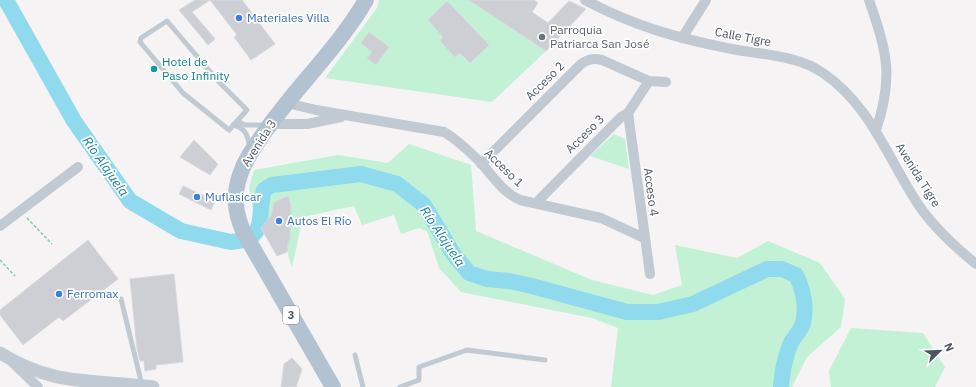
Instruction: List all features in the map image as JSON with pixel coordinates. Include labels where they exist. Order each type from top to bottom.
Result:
[{"type":"main road","name":"Avenida 3","points":[[333,387],[246,237],[236,212],[236,190],[240,174],[250,154],[270,124],[352,22],[366,0]]},
{"type":"street","name":"Calle Tigre","points":[[585,0],[634,24],[682,38],[806,63],[823,72],[851,97],[876,130]]},
{"type":"street","points":[[682,38],[706,0]]},
{"type":"street","points":[[869,0],[882,38],[888,69],[884,106],[876,130]]},
{"type":"street","name":"Acceso 2","points":[[481,164],[581,64],[588,59],[595,58],[602,60],[649,81],[666,82]]},
{"type":"street","name":"Acceso 3","points":[[536,203],[621,117],[628,112],[649,81]]},
{"type":"street","name":"Acceso 1","points":[[287,103],[316,110],[444,132],[453,137],[512,196],[520,200],[601,218],[644,238]]},
{"type":"street","name":"Acceso 4","points":[[628,112],[650,274]]},
{"type":"street","name":"Acceso 1","points":[[270,124],[307,124],[349,115]]},
{"type":"street","name":"Avenida Tigre","points":[[876,130],[922,209],[941,232],[976,264]]},
{"type":"street","points":[[0,226],[78,167]]},
{"type":"street","points":[[0,353],[6,360],[38,387]]},
{"type":"street","points":[[6,360],[33,374],[65,383],[82,386],[147,386]]},
{"type":"street","points":[[24,374],[37,380],[52,384],[65,383]]},
{"type":"lane","points":[[165,22],[170,23],[218,81],[247,110],[237,120],[229,130],[183,93],[140,42],[141,38],[165,22]]},
{"type":"lane","points":[[237,120],[245,125],[252,126],[270,124]]},
{"type":"lane","points":[[233,125],[238,126],[245,131],[248,137],[250,154]]},
{"type":"lane","points":[[121,299],[147,386]]},
{"type":"lane","points":[[400,387],[419,380],[418,366],[467,350],[545,360]]},
{"type":"lane","points":[[355,355],[363,387]]},
{"type":"path","points":[[20,211],[52,244]]},
{"type":"path","points":[[0,260],[15,276]]},
{"type":"green space","points":[[379,0],[469,0],[546,51],[492,102],[325,78],[377,8]]},
{"type":"green space","points":[[614,134],[625,139],[629,169],[590,156]]},
{"type":"green space","points":[[409,144],[471,165],[476,231],[592,280],[653,295],[682,285],[675,245],[737,258],[768,241],[820,263],[845,299],[841,327],[807,357],[792,387],[611,387],[618,328],[592,318],[461,292],[439,268],[427,231],[419,228],[401,234],[394,215],[362,225],[354,206],[303,217],[292,267],[287,249],[290,239],[291,205],[288,196],[274,202],[271,216],[258,237],[249,188],[254,170],[338,155],[388,163]]},
{"type":"green space","points":[[851,328],[923,333],[945,367],[935,387],[831,387],[829,371]]},
{"type":"building","name":"Materiales Villa","points":[[195,0],[210,0],[192,12],[215,39],[208,45],[179,10]]},
{"type":"building","name":"Materiales Villa","points":[[210,0],[242,0],[275,44],[251,60],[234,37],[237,35]]},
{"type":"building","name":"Parroquia Patriarca San José","points":[[469,0],[534,0],[538,3],[532,12],[548,23],[569,1],[586,9],[546,51]]},
{"type":"building","points":[[447,1],[489,45],[470,63],[460,53],[455,57],[440,41],[443,37],[428,20]]},
{"type":"building","points":[[369,32],[389,47],[376,65],[367,58],[372,52],[361,43]]},
{"type":"building","points":[[194,140],[218,164],[210,175],[180,157]]},
{"type":"building","name":"Muflasicar","points":[[183,186],[215,201],[211,210],[179,194]]},
{"type":"building","name":"Autos El Río","points":[[288,196],[291,205],[290,239],[288,242],[287,252],[277,256],[261,228],[271,216],[274,202]]},
{"type":"building","name":"Ferromax","points":[[88,240],[118,279],[63,321],[59,317],[23,345],[0,315],[0,310]]},
{"type":"building","points":[[174,274],[183,362],[156,365],[156,369],[145,371],[144,361],[140,361],[137,348],[130,279]]},
{"type":"building","points":[[292,358],[302,369],[296,387],[281,387],[284,364]]},
{"type":"waterway","name":"Río Alajuela","points":[[6,0],[74,121],[130,201],[181,231],[231,242],[243,240],[251,236],[256,231],[259,225],[264,190],[272,185],[361,174],[397,184],[424,205],[454,255],[469,273],[487,279],[509,281],[532,286],[627,312],[658,312],[693,304],[767,269],[782,269],[796,275],[801,286],[805,311],[802,326],[791,342],[783,371],[781,387]]},
{"type":"place","name":"Materiales Villa","points":[[239,18]]},
{"type":"place","name":"Parroquia Patriarca San José","points":[[542,37]]},
{"type":"place","name":"Hotel de Paso Infinity","points":[[154,69]]},
{"type":"place","name":"Muflasicar","points":[[197,197]]},
{"type":"place","name":"Autos El Río","points":[[279,221]]},
{"type":"place","name":"Ferromax","points":[[59,294]]}]
